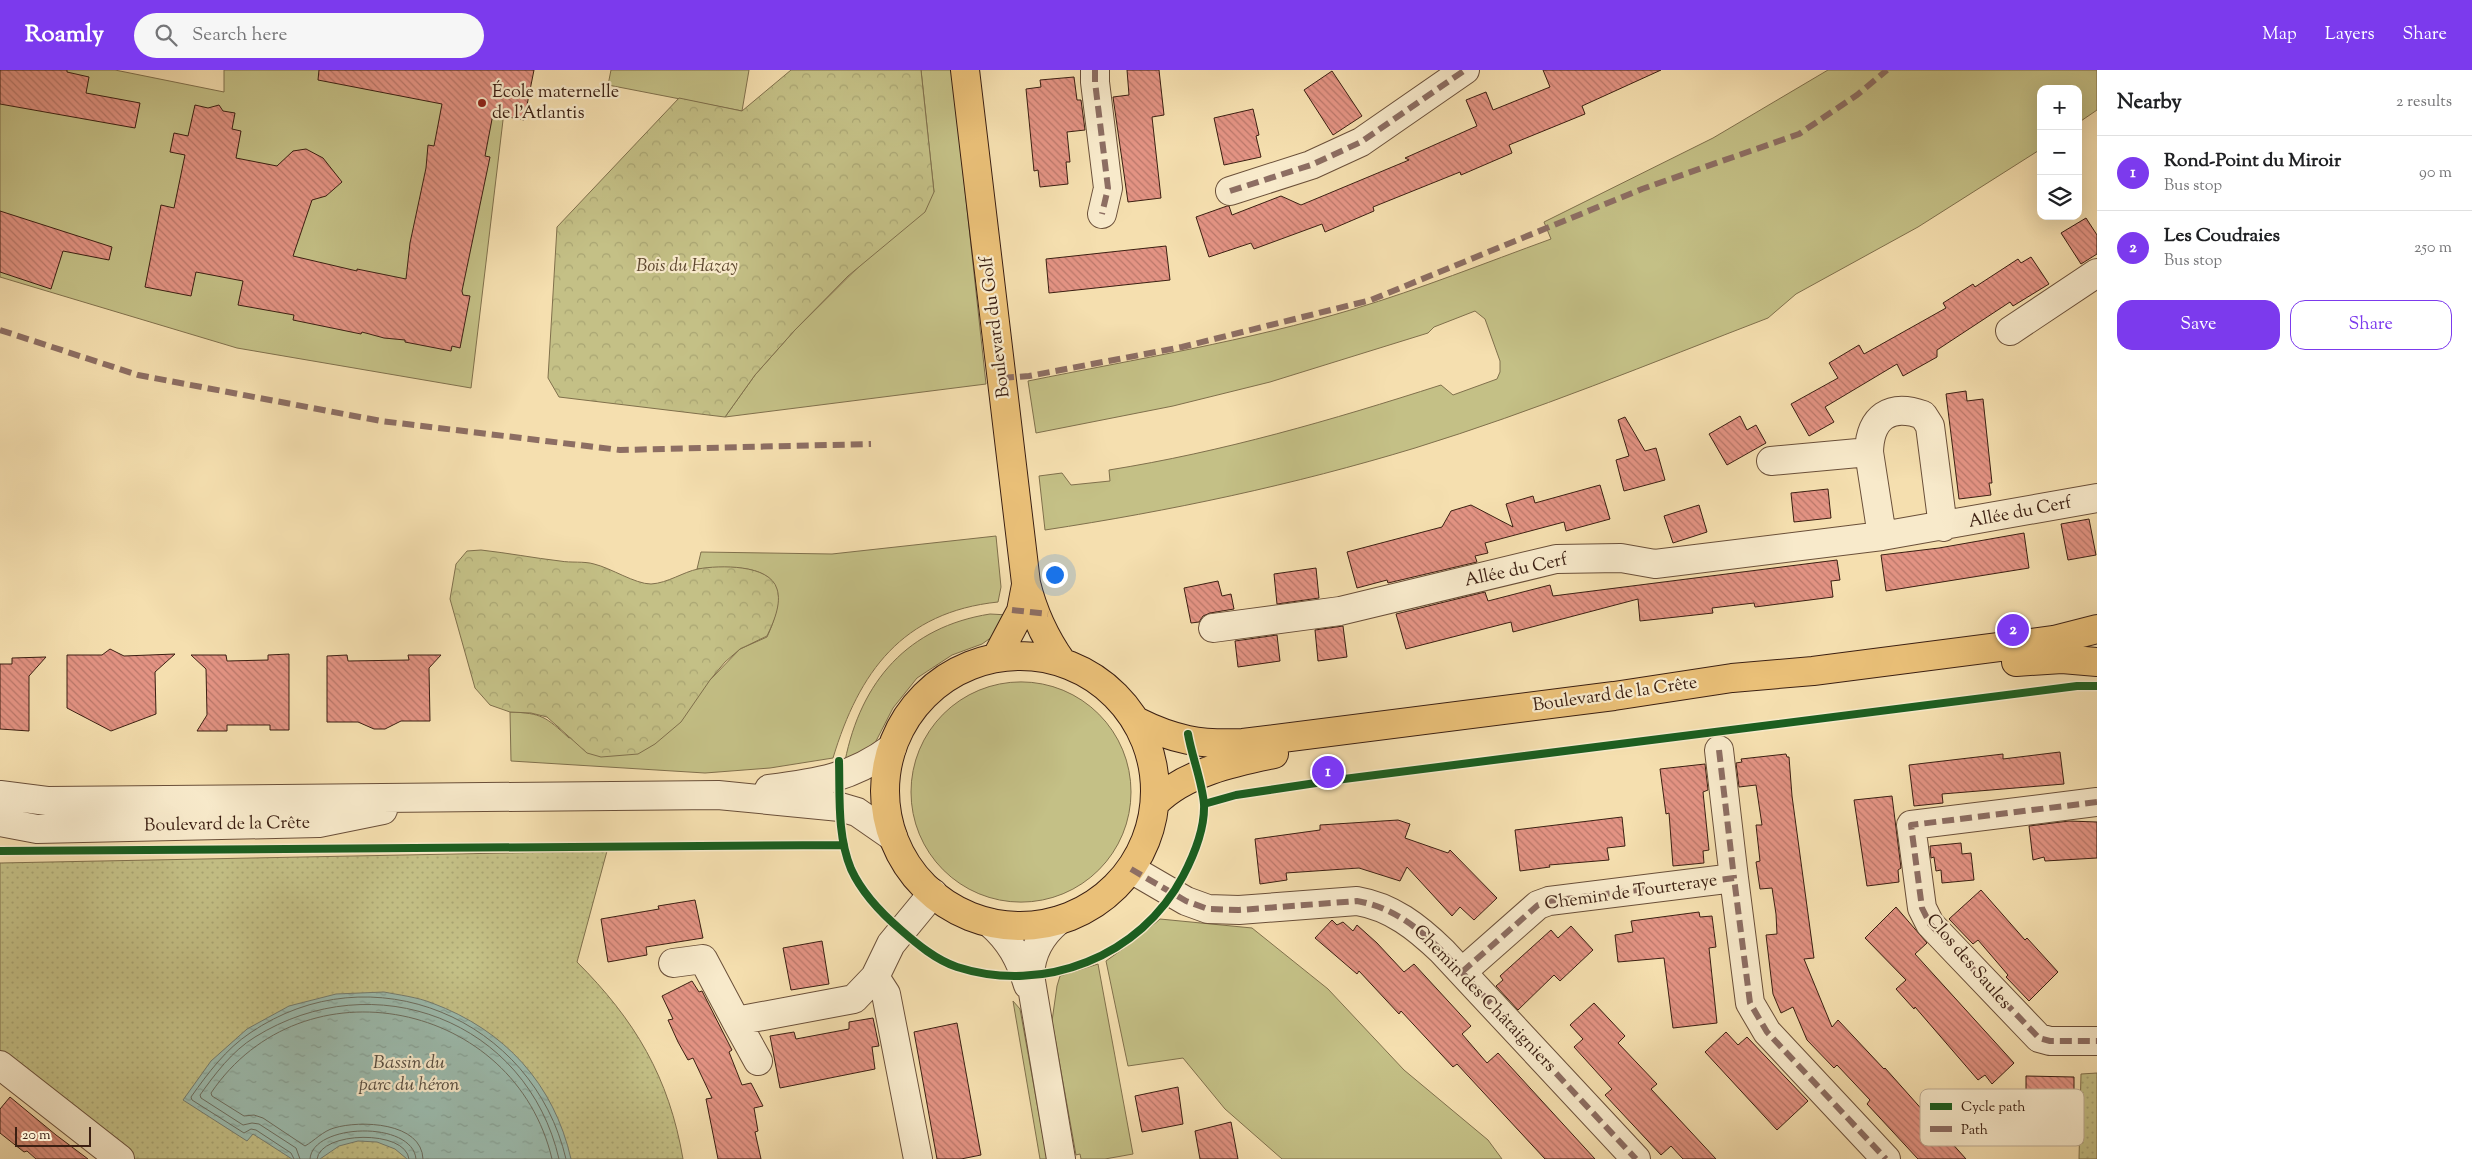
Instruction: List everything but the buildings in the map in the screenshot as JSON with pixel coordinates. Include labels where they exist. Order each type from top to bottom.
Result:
[{"type":"main road","name":"Boulevard du Golf","points":[[965,70],[1026,583],[1032,606],[1043,630],[1062,662]]},
{"type":"main road","name":"Boulevard du Golf","points":[[996,658],[1021,611],[1026,583]]},
{"type":"main road","name":"Boulevard de la Crête","points":[[1136,721],[1189,742],[1243,743],[1614,696],[1732,678],[1812,671],[1998,648],[2054,640],[2097,629]]},
{"type":"main road","points":[[1029,655],[1062,662],[1087,673],[1110,689],[1136,721],[1151,758],[1155,785],[1154,803],[1146,842],[1131,868],[1104,897],[1090,907],[1058,921],[1013,926],[990,923],[950,906],[932,893],[910,868],[893,837],[885,799],[886,773],[892,748],[910,713],[937,684],[971,664],[996,658],[1029,655]]},
{"type":"main road","name":"Boulevard de la Crête","points":[[1154,803],[1167,792],[1197,776],[1238,762],[1287,752],[1491,725],[1714,700],[1882,676],[2037,660],[2062,659],[2097,662]]},
{"type":"street","points":[[1095,70],[1108,188],[1102,214]]},
{"type":"street","points":[[1230,191],[1311,166],[1361,142],[1465,70]]},
{"type":"street","points":[[2010,331],[2097,273]]},
{"type":"street","name":"Allée du Cerf","points":[[1882,536],[1869,452],[1870,438],[1874,424],[1883,416],[1897,409],[1923,415],[1930,426],[1943,527]]},
{"type":"street","points":[[1771,462],[1869,452]]},
{"type":"street","name":"Allée du Cerf","points":[[1213,628],[1340,611],[1556,559],[1621,558],[1654,564],[1943,527],[2097,498]]},
{"type":"street","name":"Boulevard de la Crête","points":[[718,795],[839,777],[870,763],[892,748]]},
{"type":"street","name":"Chemin de Tourteraye","points":[[1719,750],[1748,988],[1756,1015],[1766,1032],[1886,1159]]},
{"type":"street","name":"Boulevard de la Crête","points":[[0,795],[47,801],[718,795],[840,807],[857,812],[893,837]]},
{"type":"street","name":"Boulevard de la Crête","points":[[0,822],[37,828],[319,823],[451,797]]},
{"type":"street","name":"Clos des Saules","points":[[2097,802],[1911,825],[1922,908],[1930,924],[2039,1038],[2050,1041],[2097,1041]]},
{"type":"street","name":"Chemin des Châtaigniers","points":[[1131,868],[1186,901],[1208,909],[1239,910],[1340,902],[1369,903],[1398,915],[1412,924],[1462,972],[1636,1159]]},
{"type":"street","name":"Chemin de Tourteraye","points":[[1462,972],[1538,905],[1549,901],[1734,878]]},
{"type":"street","points":[[736,1021],[854,999],[875,977],[891,944],[932,893]]},
{"type":"street","points":[[1058,921],[1038,943],[1031,963],[1034,1005],[1061,1159]]},
{"type":"street","points":[[990,923],[1008,940],[1015,951],[1034,1005]]},
{"type":"street","points":[[673,963],[703,959],[758,1061]]},
{"type":"street","points":[[875,977],[886,994],[918,1159]]},
{"type":"street","points":[[0,1065],[120,1159]]},
{"type":"green space","points":[[0,70],[115,70],[224,92],[224,70],[509,70],[471,388],[237,348],[0,277]]},
{"type":"green space","points":[[611,70],[749,70],[742,111],[608,85]]},
{"type":"green space","name":"Bois du Hazay","points":[[791,70],[921,70],[934,192],[925,212],[848,276],[794,331],[755,375],[725,417],[559,397],[548,378],[557,227],[679,98],[742,111]]},
{"type":"green space","points":[[921,70],[952,70],[986,384],[725,417],[755,375],[794,331],[934,192]]},
{"type":"green space","points":[[1828,70],[2097,70],[2097,110],[2082,120],[2082,85],[2037,85],[2037,152],[1918,227],[1796,294],[1768,318],[1549,402],[1415,448],[1323,474],[1231,496],[1045,530],[1039,476],[1062,473],[1071,485],[1110,481],[1109,470],[1193,454],[1276,434],[1359,411],[1441,385],[1453,395],[1497,379],[1500,372],[1500,361],[1485,319],[1475,311],[1434,327],[1428,333],[1270,382],[1173,406],[1036,433],[1028,381],[1273,331],[1354,309],[1452,276],[1551,239],[1544,222],[1713,138]]},
{"type":"green space","points":[[996,536],[1001,587],[998,602],[964,608],[935,619],[910,633],[889,652],[871,673],[856,699],[833,758],[770,768],[705,773],[511,761],[510,712],[537,715],[555,725],[569,738],[710,680],[740,649],[767,637],[775,614],[777,597],[774,584],[765,575],[752,570],[736,568],[697,569],[701,552],[832,554]]},
{"type":"green space","points":[[481,550],[564,562],[590,563],[651,584],[663,582],[698,569],[718,567],[743,568],[765,575],[772,581],[777,589],[778,607],[767,636],[740,649],[725,662],[681,722],[655,744],[638,754],[601,757],[587,753],[547,717],[531,713],[510,712],[490,705],[475,688],[450,599],[456,564],[467,551]]},
{"type":"green space","points":[[990,614],[1009,615],[992,637],[982,644],[952,655],[917,678],[893,708],[875,743],[867,752],[845,761],[852,732],[863,706],[876,683],[893,662],[912,645],[935,631],[961,621]]},
{"type":"green space","points":[[1010,682],[1032,682],[1063,690],[1082,700],[1099,714],[1113,731],[1123,750],[1131,781],[1131,803],[1123,834],[1113,853],[1099,870],[1082,884],[1063,894],[1032,902],[1010,902],[979,894],[969,889],[951,877],[936,862],[919,834],[911,803],[911,781],[919,750],[924,740],[936,722],[951,707],[979,690]]},
{"type":"green space","points":[[607,851],[577,962],[616,1006],[646,1051],[659,1076],[669,1102],[683,1159],[124,1159],[0,1060],[0,863]]},
{"type":"green space","points":[[1160,919],[1252,928],[1328,989],[1404,1070],[1488,1140],[1502,1159],[1282,1159],[1225,1109],[1183,1058],[1128,1066],[1106,961]]},
{"type":"green space","points":[[1098,964],[1133,1154],[1105,1159],[1081,1159],[1080,1154],[1076,1155],[1052,1021],[1060,976]]},
{"type":"green space","points":[[1013,1001],[1020,1009],[1047,1159],[1040,1159]]},
{"type":"green space","points":[[2097,1073],[2097,1159],[2079,1159],[2079,1146],[2084,1146],[2084,1089],[2081,1089],[2081,1074]]},
{"type":"water","name":"Bassin du parc du héron","points":[[384,992],[426,1001],[458,1014],[504,1044],[539,1084],[563,1132],[571,1159],[407,1159],[395,1149],[377,1142],[358,1141],[339,1146],[320,1159],[292,1159],[253,1134],[247,1141],[183,1100],[211,1061],[247,1029],[289,1006],[336,994]]},
{"type":"marked path","points":[[1095,70],[1108,188],[1102,214]]},
{"type":"marked path","points":[[1230,191],[1311,165],[1361,142],[1465,70]]},
{"type":"marked path","points":[[1002,378],[1029,376],[1182,347],[1371,300],[1642,189],[1799,134],[1857,95],[1887,70]]},
{"type":"marked path","points":[[0,330],[138,375],[381,421],[620,450],[871,444]]},
{"type":"marked path","points":[[1012,610],[1048,614]]},
{"type":"marked path","points":[[1719,750],[1734,878]]},
{"type":"marked path","points":[[2097,802],[1911,825],[1922,908],[1930,924],[2039,1038],[2050,1041],[2097,1041]]},
{"type":"marked path","points":[[1131,869],[1186,901],[1208,909],[1239,910],[1357,901],[1393,913],[1413,926],[1442,951],[1636,1159]]},
{"type":"marked path","points":[[1462,972],[1538,905],[1549,901],[1734,878],[1750,1003],[1767,1032],[1886,1159]]},
{"type":"cycle path","points":[[1204,804],[1236,795],[1336,780],[2077,686],[2097,686]]},
{"type":"cycle path","points":[[839,761],[840,816],[843,843],[855,878],[873,902],[886,917],[914,941],[934,956],[949,964],[990,974],[1023,976],[1056,972],[1087,962],[1116,947],[1142,928],[1165,904],[1187,868],[1195,850],[1203,822],[1203,795],[1188,734]]},
{"type":"cycle path","points":[[0,851],[844,845]]},
{"type":"place","name":"École maternelle de l'Atlantis","points":[[482,103]]},
{"type":"place","name":"Les Coudraies","points":[[2013,630]]},
{"type":"place","name":"Rond-Point du Miroir","points":[[1328,772]]}]
